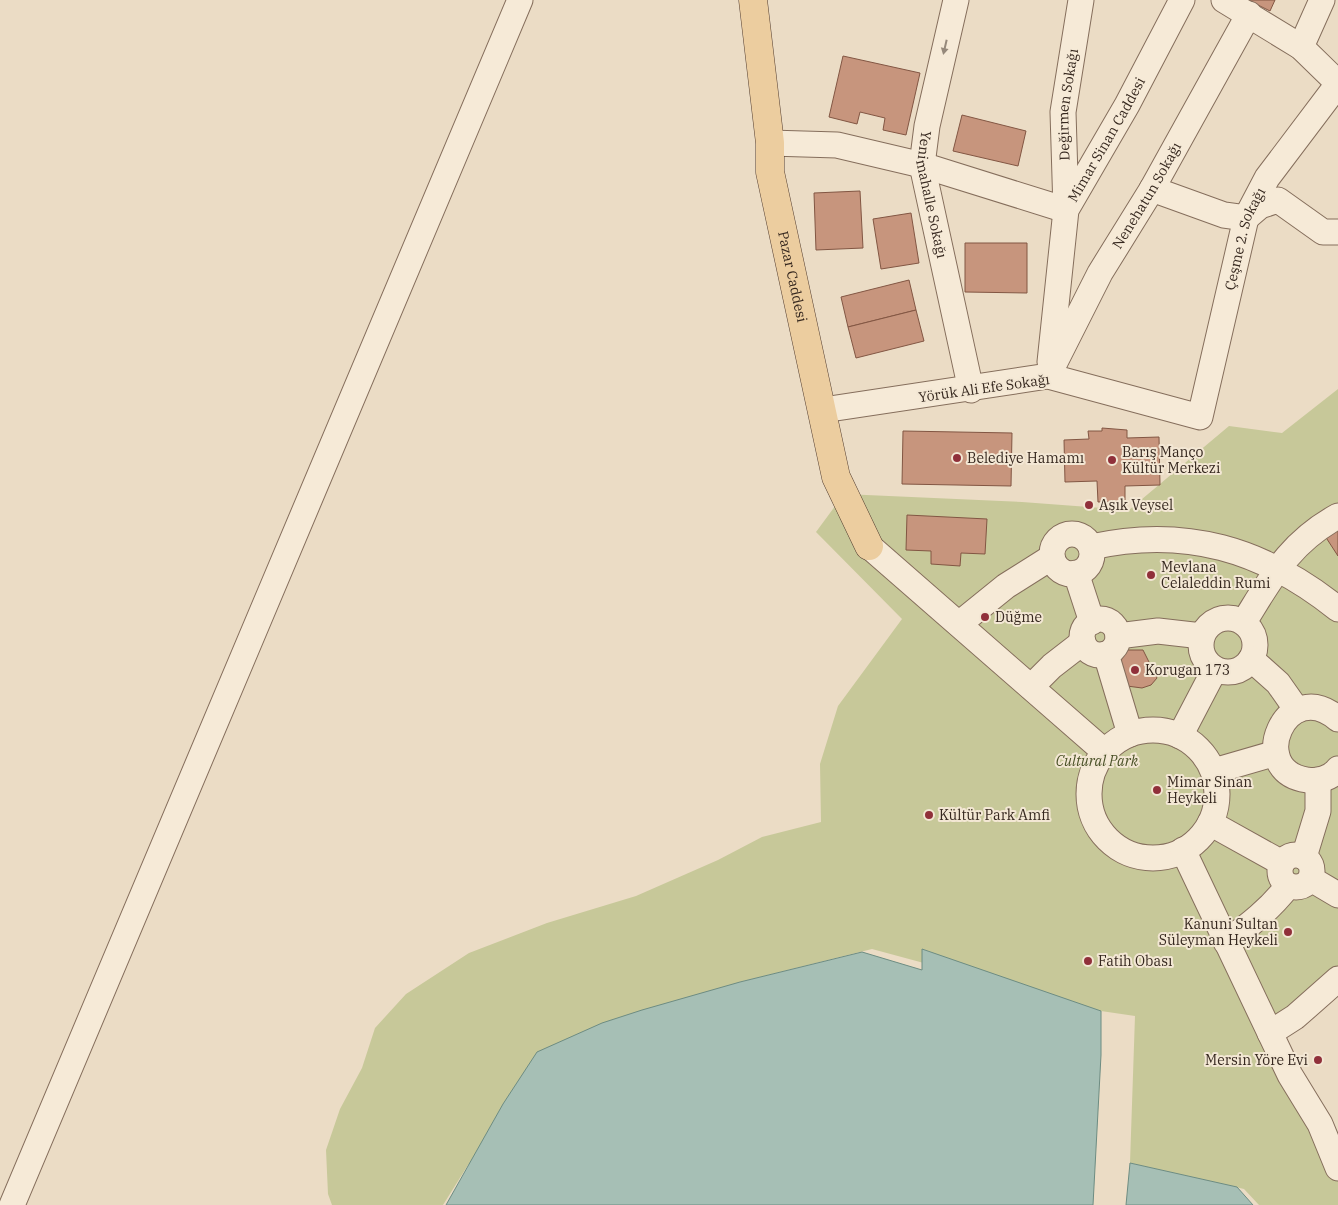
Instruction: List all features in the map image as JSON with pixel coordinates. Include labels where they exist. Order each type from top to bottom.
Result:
[{"type":"main road","name":"Pazar Caddesi","points":[[753,0],[770,143],[770,172],[836,476],[869,546]]},
{"type":"street","points":[[12,1205],[520,0]]},
{"type":"street","name":"Yenimahalle Sokağı","points":[[956,0],[926,126],[922,165],[972,390]]},
{"type":"street","name":"Değirmen Sokağı","points":[[1066,210],[1063,112],[1081,0]]},
{"type":"street","name":"Mimar Sinan Caddesi","points":[[1048,376],[1066,210],[1127,105],[1182,0]]},
{"type":"street","points":[[1224,0],[1302,46],[1338,84]]},
{"type":"street","points":[[1302,46],[1322,0]]},
{"type":"street","name":"Nenehatun Sokağı","points":[[1048,376],[1100,273],[1152,189],[1249,14]]},
{"type":"street","name":"Çeşme 2. Sokağı","points":[[1200,417],[1246,218],[1267,178],[1338,84]]},
{"type":"street","points":[[770,143],[838,145],[922,165],[1066,210]]},
{"type":"street","points":[[1152,189],[1224,215],[1246,218],[1260,206],[1278,200],[1324,232],[1338,232]]},
{"type":"street","name":"Yörük Ali Efe Sokağı","points":[[823,410],[972,390],[1048,376],[1200,417]]},
{"type":"street","points":[[1244,622],[1277,568],[1311,532],[1338,516]]},
{"type":"street","points":[[1069,534],[1082,536],[1091,547],[1092,554],[1087,566],[1076,573],[1069,574],[1058,568],[1052,557],[1052,551],[1057,539],[1069,534]]},
{"type":"street","points":[[1091,547],[1144,539],[1205,543],[1230,548],[1277,568],[1317,592],[1338,609]]},
{"type":"street","points":[[869,546],[1105,752]]},
{"type":"street","points":[[959,624],[1006,586],[1052,557]]},
{"type":"street","points":[[1076,573],[1087,632]]},
{"type":"street","points":[[1219,618],[1236,618],[1244,622],[1254,636],[1256,645],[1251,659],[1244,668],[1236,672],[1227,673],[1215,669],[1205,660],[1202,652],[1202,636],[1206,628],[1219,618]]},
{"type":"street","points":[[1031,687],[1097,620],[1109,622],[1114,626],[1112,645],[1130,734]]},
{"type":"street","points":[[1112,645],[1158,631],[1202,636]]},
{"type":"street","points":[[1251,659],[1278,683],[1297,710]]},
{"type":"street","points":[[1180,736],[1215,669]]},
{"type":"street","points":[[1226,942],[1254,922],[1277,900],[1296,871],[1318,811],[1328,774],[1300,779],[1289,773],[1281,764],[1276,752],[1275,741],[1278,729],[1284,720],[1297,710],[1316,707],[1328,711],[1338,718]]},
{"type":"street","points":[[1147,729],[1168,731],[1180,736],[1188,739],[1203,753],[1214,771],[1218,792],[1215,813],[1205,832],[1183,850],[1170,856],[1149,858],[1129,854],[1111,842],[1097,826],[1090,806],[1090,784],[1096,764],[1105,752],[1130,734],[1147,729]]},
{"type":"street","points":[[1214,771],[1276,752]]},
{"type":"street","points":[[1210,824],[1338,896]]},
{"type":"street","points":[[1183,850],[1290,1075],[1320,1124],[1337,1163]]},
{"type":"street","points":[[1270,1033],[1296,1017],[1338,979]]},
{"type":"green space","name":"Cultural Park","points":[[1338,389],[1338,981],[1271,1052],[1338,1168],[1338,1205],[1259,1205],[1244,1189],[1130,1163],[1135,1016],[1101,1011],[872,949],[740,982],[468,1165],[443,1205],[332,1205],[328,1194],[326,1150],[340,1109],[362,1068],[375,1028],[406,994],[469,953],[547,923],[636,896],[718,860],[762,837],[821,822],[820,764],[838,706],[902,619],[816,532],[844,494],[1022,502],[1129,510],[1229,426],[1282,433]]},
{"type":"shaded area","points":[[922,949],[1101,1011],[1101,1055],[1093,1205],[446,1205],[503,1104],[537,1052],[602,1023],[642,1010],[740,982],[862,952],[922,970]]},
{"type":"shaded area","points":[[1130,1163],[1237,1187],[1253,1205],[1126,1205]]},
{"type":"building","points":[[1248,0],[1275,0],[1270,11]]},
{"type":"building","points":[[843,56],[920,73],[906,135],[883,130],[885,118],[860,112],[857,124],[829,117]]},
{"type":"building","points":[[962,115],[1026,131],[1018,166],[953,151]]},
{"type":"building","points":[[860,191],[863,248],[816,250],[814,193]]},
{"type":"building","points":[[911,213],[919,263],[881,269],[873,219]]},
{"type":"building","points":[[965,243],[1027,243],[1027,293],[965,292]]},
{"type":"building","points":[[909,280],[916,310],[848,327],[841,297]]},
{"type":"building","points":[[916,310],[924,341],[856,358],[848,327]]},
{"type":"building","name":"Barış Manço Kültür Merkezi","points":[[1102,428],[1127,430],[1127,438],[1159,437],[1160,485],[1125,486],[1125,501],[1098,502],[1097,481],[1065,482],[1064,440],[1089,439],[1088,431],[1102,431]]},
{"type":"building","name":"Belediye Hamamı","points":[[903,431],[1012,433],[1011,486],[902,484]]},
{"type":"building","points":[[907,515],[987,519],[985,554],[961,553],[960,566],[931,564],[931,551],[906,550]]},
{"type":"building","points":[[1338,530],[1338,556],[1325,536]]},
{"type":"building","name":"Korugan 173","points":[[1125,650],[1143,650],[1157,678],[1151,685],[1142,688],[1127,686],[1113,664]]},
{"type":"place","name":"Belediye Hamamı","points":[[957,458]]},
{"type":"place","name":"Barış Manço Kültür Merkezi","points":[[1112,460]]},
{"type":"place","name":"Aşık Veysel","points":[[1089,505]]},
{"type":"place","name":"Mevlana Celaleddin Rumi","points":[[1151,575]]},
{"type":"place","name":"Düğme","points":[[985,617]]},
{"type":"place","name":"Korugan 173","points":[[1135,670]]},
{"type":"place","name":"Mimar Sinan Heykeli","points":[[1157,790]]},
{"type":"place","name":"Kültür Park Amfi","points":[[929,815]]},
{"type":"place","name":"Kanuni Sultan Süleyman Heykeli","points":[[1288,932]]},
{"type":"place","name":"Fatih Obası","points":[[1088,961]]},
{"type":"place","name":"Mersin Yöre Evi","points":[[1318,1060]]}]
